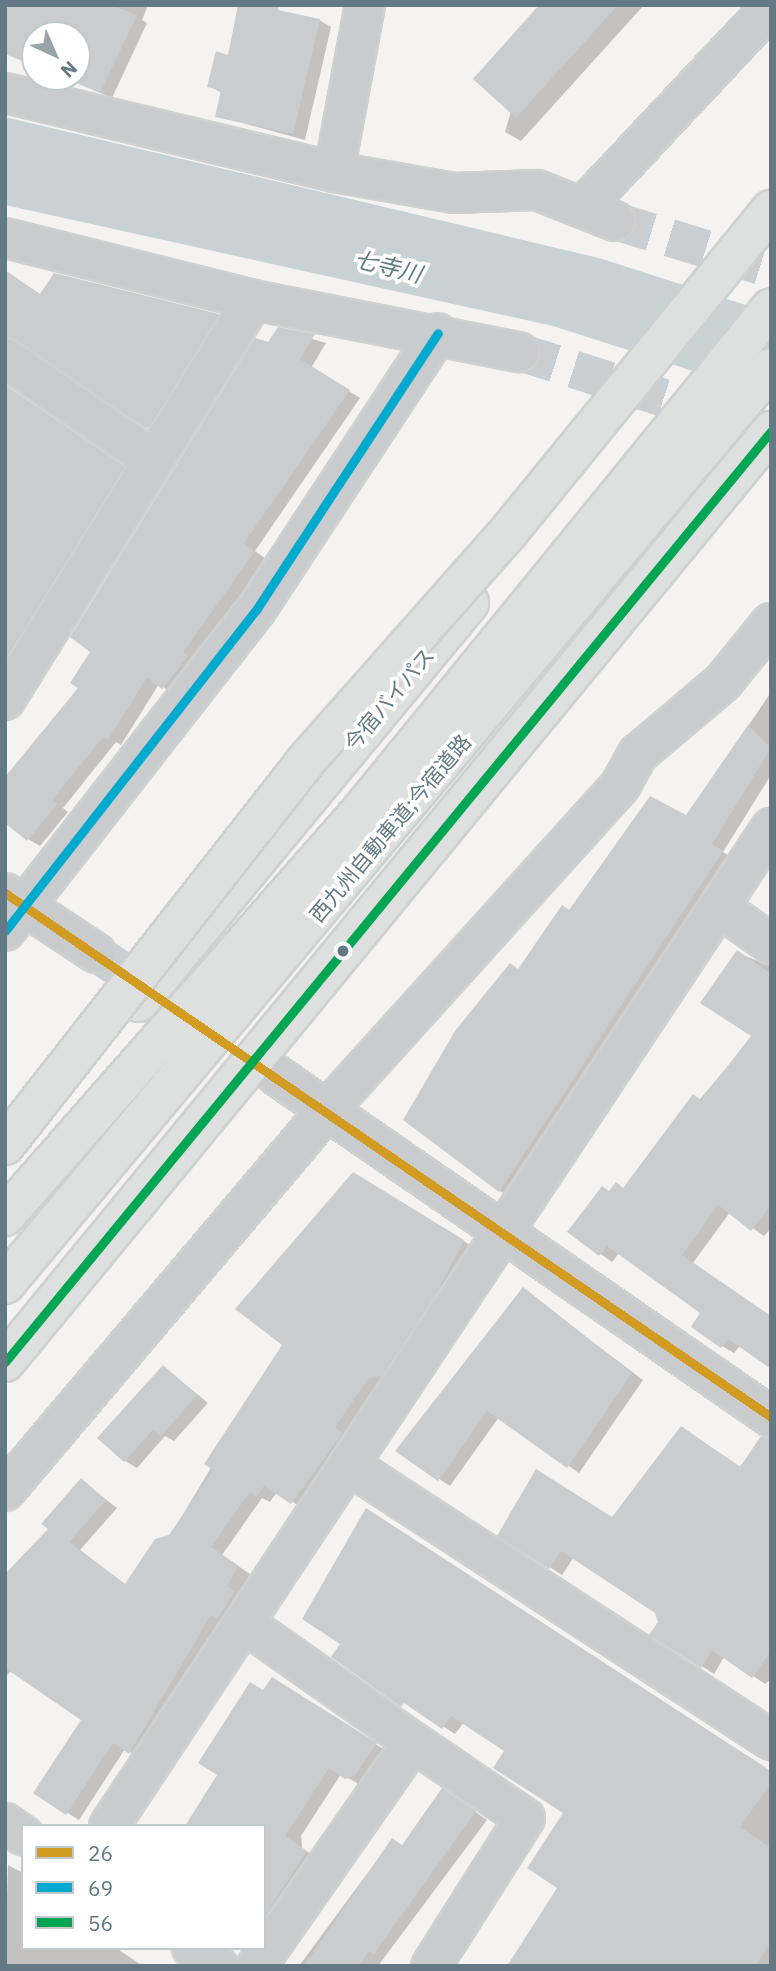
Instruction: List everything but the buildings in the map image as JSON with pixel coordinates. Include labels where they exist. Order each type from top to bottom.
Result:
[{"type":"highway","points":[[5,1145],[304,764],[510,530],[771,210]]},
{"type":"highway","name":"今宿バイパス","points":[[5,1159],[771,237]]},
{"type":"highway","name":"西九州自動車道;今宿道路","points":[[5,1216],[360,812],[771,307]]},
{"type":"highway","name":"西九州自動車道;今宿道路","points":[[5,1284],[771,368]]},
{"type":"highway","points":[[5,1362],[771,431]]},
{"type":"street","points":[[334,172],[365,5]]},
{"type":"street","points":[[5,93],[334,172],[454,193],[537,190],[600,213],[771,7]]},
{"type":"street","points":[[5,238],[253,300],[438,333],[519,352]]},
{"type":"street","points":[[5,700],[253,300]]},
{"type":"street","points":[[96,953],[12,910],[256,610],[438,333]]},
{"type":"street","points":[[5,358],[152,459]]},
{"type":"street","points":[[5,1492],[328,1109],[620,786],[638,754],[723,682],[771,623]]},
{"type":"street","points":[[110,1824],[349,1465],[500,1231],[771,828]]},
{"type":"street","points":[[719,907],[771,944]]},
{"type":"street","points":[[276,1075],[771,1417]]},
{"type":"street","points":[[349,1465],[771,1740]]},
{"type":"street","points":[[244,1623],[525,1818],[431,1966]]},
{"type":"street","points":[[257,1966],[413,1742]]},
{"type":"street","points":[[5,1823],[21,1834]]},
{"type":"street","points":[[195,1950],[218,1966]]},
{"type":"water","name":"七寺川","points":[[5,117],[599,258],[771,313],[771,396],[553,326],[5,205]]},
{"type":"tunnel","points":[[615,221],[771,269]]},
{"type":"tunnel","points":[[519,352],[771,432]]},
{"type":"tunnel","points":[[96,953],[276,1075]]},
{"type":"transit line","name":"69","points":[[5,931],[256,610],[438,333]]},
{"type":"transit line","name":"56","points":[[5,1362],[771,431]]},
{"type":"transit line","name":"26","points":[[5,893],[771,1417]]}]
